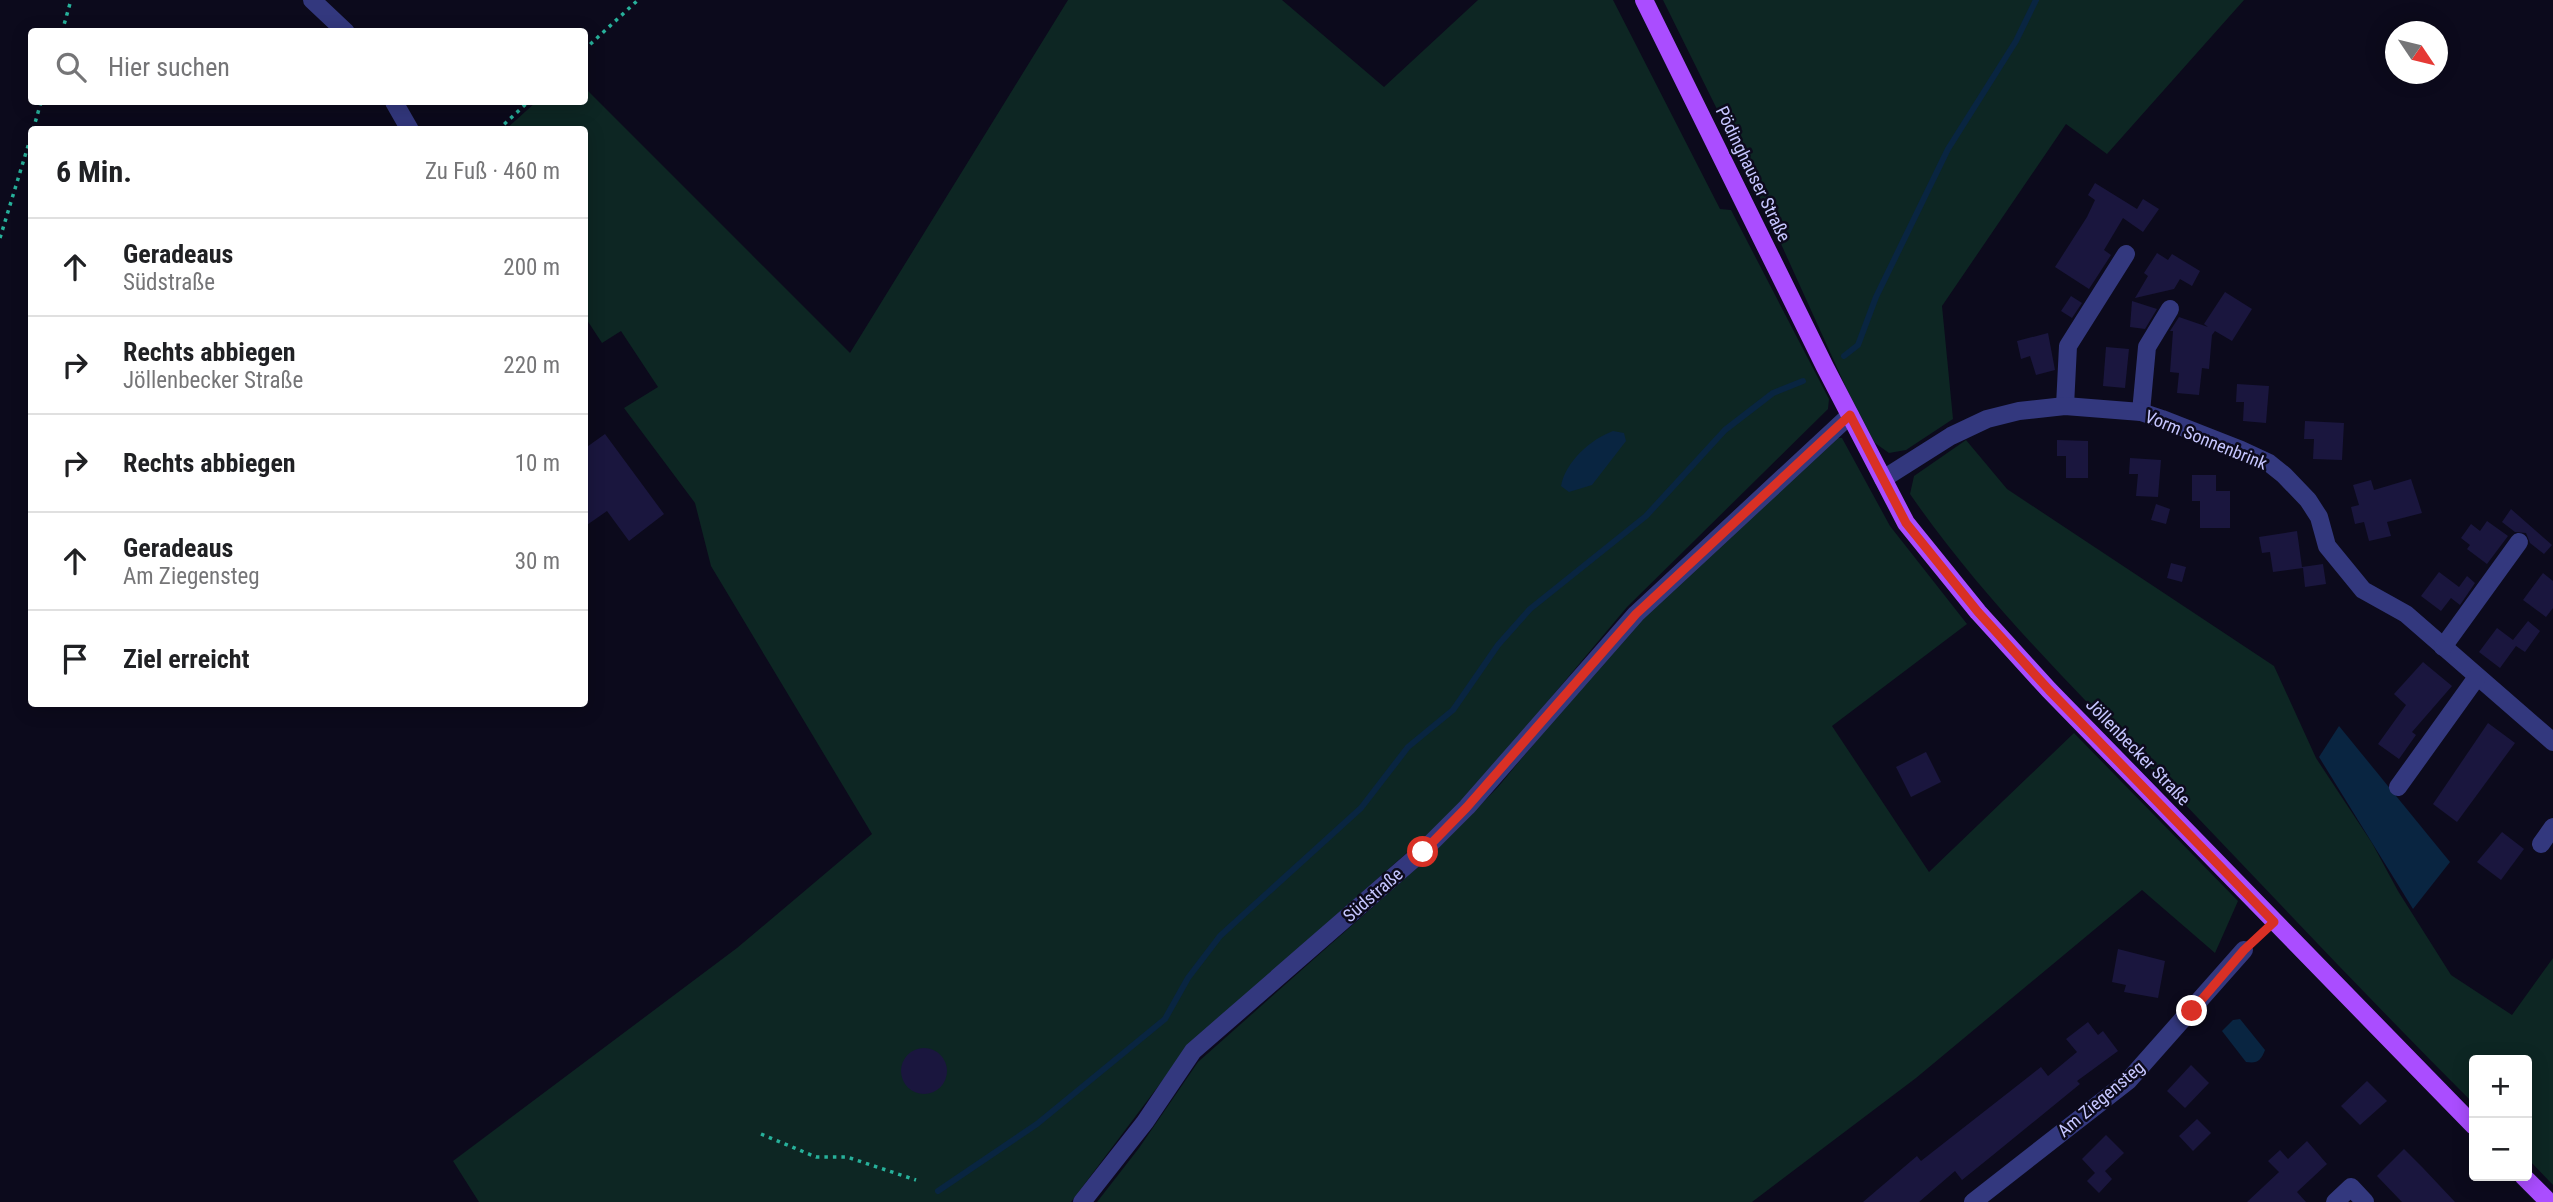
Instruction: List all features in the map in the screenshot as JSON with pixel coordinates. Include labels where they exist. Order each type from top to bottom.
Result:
[{"type":"main road","name":"Pödinghauser Straße","points":[[1644,0],[1825,368]]},
{"type":"main road","name":"Jöllenbecker Straße","points":[[1825,368],[1906,523],[1978,612],[2040,680],[2469,1121]]},
{"type":"main road","points":[[2528,1181],[2549,1202]]},
{"type":"street","points":[[312,0],[342,28]]},
{"type":"street","points":[[396,105],[408,126]]},
{"type":"street","points":[[2066,406],[2068,346],[2126,254]]},
{"type":"street","points":[[2141,412],[2147,347],[2171,309]]},
{"type":"street","name":"Vorm Sonnenbrink","points":[[1883,479],[1951,436],[1987,419],[2019,411],[2066,406],[2141,412],[2269,463],[2308,500],[2319,517],[2327,546],[2363,590],[2406,614],[2553,742]]},
{"type":"street","name":"Südstraße","points":[[1082,1202],[1145,1122],[1193,1051],[1423,852],[1467,807],[1636,614],[1850,415]]},
{"type":"street","points":[[2444,647],[2519,542]]},
{"type":"street","points":[[2398,787],[2477,677]]},
{"type":"street","points":[[2541,844],[2553,827]]},
{"type":"street","name":"Am Ziegensteg","points":[[1973,1202],[2128,1081],[2244,950]]},
{"type":"street","points":[[2335,1202],[2351,1187],[2365,1202]]},
{"type":"path","points":[[63,28],[71,0]]},
{"type":"path","points":[[588,46],[638,0]]},
{"type":"path","points":[[34,126],[40,105]]},
{"type":"path","points":[[502,126],[525,105]]},
{"type":"path","points":[[0,238],[28,144]]},
{"type":"path","points":[[761,1134],[816,1157],[847,1157],[916,1180]]},
{"type":"green space","points":[[1068,0],[1282,0],[1384,87],[1478,0],[1613,0],[1720,209],[1731,210],[1829,399],[1828,409],[1627,607],[1461,805],[1190,1044],[1071,1202],[479,1202],[453,1161],[737,948],[872,834],[711,566],[695,503],[624,408],[658,387],[621,331],[602,343],[588,322],[588,126],[509,126],[533,105],[588,105],[588,91],[850,353]]},
{"type":"green space","points":[[1663,0],[2244,0],[2107,154],[2066,124],[1942,306],[1953,419],[1906,450],[1889,453],[1875,443],[1863,425],[1753,182]]},
{"type":"green space","points":[[1831,438],[1842,438],[1890,526],[1967,624],[1832,726],[1929,872],[2074,733],[2238,901],[2215,953],[2142,890],[1916,1078],[1752,1202],[1097,1202],[1139,1148],[1198,1062],[1429,857],[1498,787],[1640,616]]},
{"type":"green space","points":[[1966,440],[2007,489],[2274,666],[2316,758],[2372,843],[2398,891],[2451,975],[2512,1015],[2553,958],[2553,1185],[2532,1163],[2532,1055],[2469,1055],[2469,1099],[2060,674],[1997,605],[1910,494],[1914,476]]},
{"type":"water","points":[[1613,431],[1624,433],[1626,441],[1592,485],[1569,492],[1561,486],[1568,468],[1580,452]]},
{"type":"water","points":[[2339,726],[2450,862],[2413,909],[2319,757]]},
{"type":"water","points":[[2240,1019],[2265,1050],[2256,1062],[2246,1062],[2222,1031],[2233,1020]]},
{"type":"building","points":[[2095,183],[2137,209],[2143,199],[2159,209],[2143,232],[2123,218],[2104,250],[2111,255],[2089,289],[2055,267],[2087,217],[2095,200],[2088,195]]},
{"type":"building","points":[[2157,253],[2168,260],[2172,254],[2200,271],[2192,286],[2180,279],[2174,289],[2135,298],[2148,276],[2144,273]]},
{"type":"building","points":[[2225,292],[2252,309],[2232,341],[2215,331],[2212,335],[2209,369],[2202,368],[2199,395],[2177,393],[2179,373],[2170,372],[2173,331],[2170,331],[2179,317],[2208,327],[2204,324]]},
{"type":"building","points":[[2071,296],[2082,303],[2072,318],[2061,311]]},
{"type":"building","points":[[2132,301],[2157,309],[2145,329],[2130,327]]},
{"type":"building","points":[[2048,333],[2055,370],[2036,375],[2030,356],[2021,359],[2017,341]]},
{"type":"building","points":[[2106,347],[2129,349],[2125,388],[2103,386]]},
{"type":"building","points":[[2237,384],[2269,386],[2266,423],[2243,421],[2244,402],[2236,402]]},
{"type":"building","points":[[2305,421],[2344,423],[2342,460],[2313,459],[2314,439],[2304,439]]},
{"type":"building","points":[[605,434],[664,514],[629,541],[607,511],[588,524],[588,446]]},
{"type":"building","points":[[2057,440],[2088,441],[2088,478],[2066,478],[2066,456],[2057,456]]},
{"type":"building","points":[[2130,458],[2161,460],[2158,497],[2136,496],[2138,474],[2129,474]]},
{"type":"building","points":[[2192,475],[2216,475],[2216,491],[2230,491],[2230,528],[2200,528],[2200,501],[2192,501]]},
{"type":"building","points":[[2411,479],[2422,513],[2387,522],[2391,536],[2369,541],[2364,522],[2355,524],[2351,507],[2359,505],[2353,485],[2371,480],[2374,490]]},
{"type":"building","points":[[2156,504],[2170,509],[2166,524],[2151,520]]},
{"type":"building","points":[[2511,509],[2552,545],[2544,554],[2530,543],[2526,533],[2515,532],[2502,522]]},
{"type":"building","points":[[2487,521],[2508,536],[2487,564],[2467,549],[2470,545],[2461,538],[2471,524],[2480,531]]},
{"type":"building","points":[[2297,531],[2302,567],[2323,564],[2326,584],[2305,587],[2303,568],[2273,572],[2270,552],[2262,553],[2259,537]]},
{"type":"building","points":[[2171,563],[2186,567],[2182,582],[2167,578]]},
{"type":"building","points":[[2439,572],[2459,587],[2467,576],[2475,583],[2460,605],[2451,598],[2441,611],[2421,596]]},
{"type":"building","points":[[2543,573],[2553,581],[2553,608],[2546,617],[2523,600]]},
{"type":"building","points":[[2528,621],[2540,631],[2525,652],[2516,646],[2500,668],[2479,652],[2497,628],[2513,640]]},
{"type":"building","points":[[2423,662],[2452,686],[2412,732],[2416,735],[2399,759],[2378,744],[2406,705],[2394,694]]},
{"type":"building","points":[[2488,723],[2515,743],[2457,822],[2433,804]]},
{"type":"building","points":[[1926,752],[1941,782],[1911,797],[1896,767]]},
{"type":"building","points":[[2502,832],[2524,849],[2501,880],[2477,862]]},
{"type":"building","points":[[2118,949],[2165,961],[2158,998],[2124,992],[2126,985],[2112,982]]},
{"type":"building","points":[[2088,1022],[2098,1035],[2103,1031],[2118,1051],[2077,1081],[2080,1084],[1962,1180],[1955,1171],[1919,1202],[1863,1202],[1917,1156],[1921,1161],[2041,1067],[2048,1076],[2077,1052],[2066,1039]]},
{"type":"building","points":[[924,1048],[940,1055],[947,1071],[940,1087],[924,1094],[908,1087],[901,1071],[908,1055]]},
{"type":"building","points":[[2191,1065],[2209,1083],[2185,1108],[2167,1091]]},
{"type":"building","points":[[2367,1081],[2387,1101],[2360,1125],[2341,1106]]},
{"type":"building","points":[[2197,1119],[2211,1133],[2193,1151],[2179,1136]]},
{"type":"building","points":[[2106,1135],[2124,1153],[2105,1171],[2112,1179],[2099,1193],[2087,1181],[2095,1173],[2082,1159]]},
{"type":"building","points":[[2307,1141],[2327,1164],[2297,1192],[2306,1202],[2247,1202],[2279,1172],[2268,1161],[2280,1150],[2288,1159]]},
{"type":"building","points":[[2404,1149],[2455,1202],[2402,1202],[2377,1176]]},
{"type":"waterway","points":[[1844,356],[1858,345],[1876,297],[1948,149],[2016,41],[2036,0]]},
{"type":"waterway","points":[[938,1191],[1037,1124],[1165,1019],[1188,978],[1220,936],[1361,808],[1408,747],[1453,710],[1498,645],[1530,609],[1646,516],[1725,430],[1773,393],[1803,381]]},
{"type":"route","points":[[1423,852],[1467,807],[1636,614],[1850,415],[1906,523],[1978,612],[2049,690],[2274,922],[2244,950],[2192,1011]]}]
